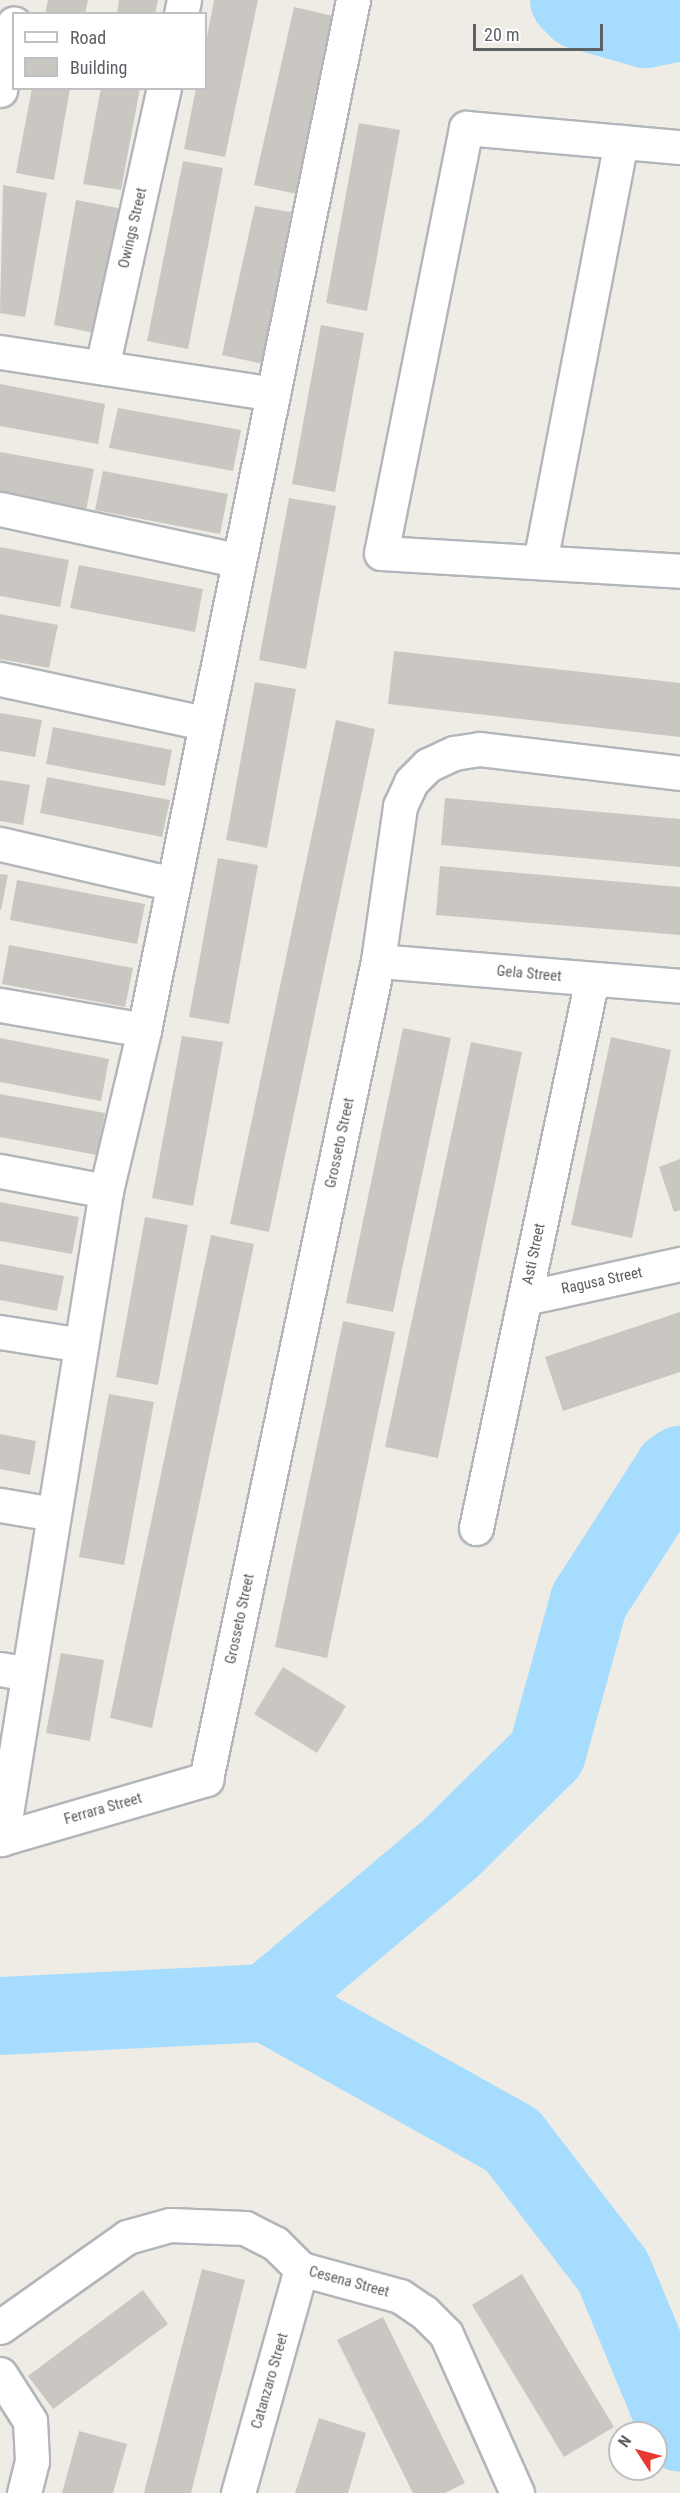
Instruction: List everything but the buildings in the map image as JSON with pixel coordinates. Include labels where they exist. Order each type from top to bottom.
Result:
[{"type":"street","points":[[1,1839],[14,1671],[53,1514],[106,1191],[144,1030],[236,560],[273,394],[352,0]]},
{"type":"street","points":[[0,90],[12,33]]},
{"type":"street","name":"Owings Street","points":[[102,368],[164,90]]},
{"type":"street","points":[[680,147],[466,128],[381,553],[680,571]]},
{"type":"street","points":[[540,562],[621,142]]},
{"type":"street","points":[[0,352],[273,394]]},
{"type":"street","points":[[0,509],[236,560]]},
{"type":"street","points":[[0,680],[204,723]]},
{"type":"street","name":"Grosseto Street","points":[[206,1779],[378,961],[400,806],[411,782],[428,765],[454,753],[480,749],[680,774]]},
{"type":"street","points":[[0,844],[172,884]]},
{"type":"street","name":"Gela Street","points":[[378,961],[680,986]]},
{"type":"street","name":"Asti Street","points":[[476,1528],[592,979]]},
{"type":"street","points":[[0,1005],[144,1030]]},
{"type":"street","points":[[0,1172],[106,1191]]},
{"type":"street","name":"Ragusa Street","points":[[525,1298],[680,1264]]},
{"type":"street","points":[[0,1332],[81,1345]]},
{"type":"street","points":[[0,1505],[53,1514]]},
{"type":"street","name":"Ferrara Street","points":[[1,1839],[206,1779]]},
{"type":"street","name":"Cesena Street","points":[[0,2327],[127,2237],[170,2225],[244,2228],[275,2243],[301,2269],[400,2296],[424,2312],[446,2334],[517,2493]]},
{"type":"street","name":"Catanzaro Street","points":[[238,2493],[301,2269]]},
{"type":"street","points":[[0,2374],[30,2421],[32,2461],[24,2493]]},
{"type":"waterway","points":[[569,0],[579,10],[645,29],[680,22]]},
{"type":"waterway","points":[[267,2003],[452,1847],[547,1753],[589,1601],[673,1470],[680,1465]]},
{"type":"waterway","points":[[0,2016],[267,2003],[512,2140],[613,2271],[680,2433]]}]
